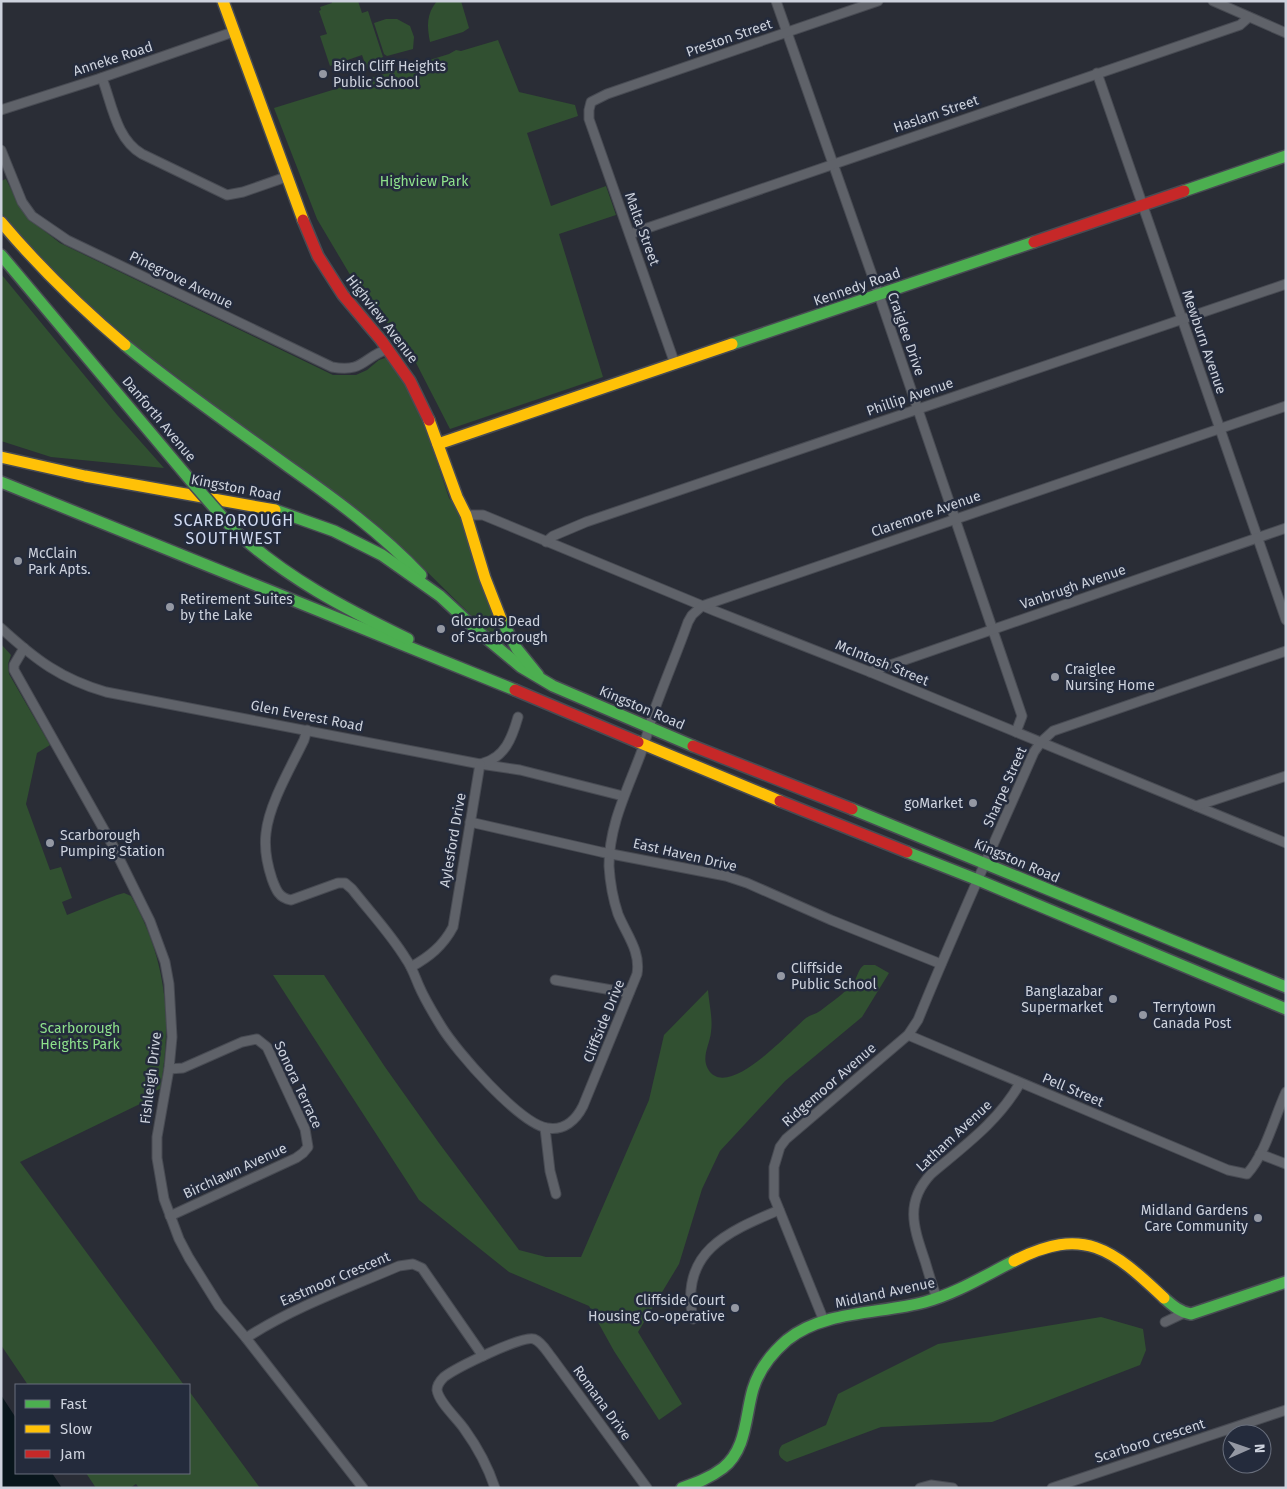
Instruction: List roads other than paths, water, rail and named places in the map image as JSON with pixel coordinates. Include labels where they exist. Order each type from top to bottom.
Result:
[{"type":"main road","name":"Highview Avenue","points":[[223,1],[306,229],[332,280],[342,295],[388,349],[410,381],[421,402],[457,497],[466,515],[492,597],[510,636],[524,658],[540,677]]},
{"type":"main road","name":"Kennedy Road","points":[[438,444],[1286,156]]},
{"type":"main road","name":"Danforth Avenue","points":[[1,222],[54,280],[113,336],[168,380],[365,523],[391,545],[440,596]]},
{"type":"main road","name":"Danforth Avenue","points":[[1,255],[191,481],[233,529],[260,554],[325,598],[431,650],[466,670]]},
{"type":"main road","name":"Kingston Road","points":[[1,457],[85,476],[271,509],[303,519],[382,555],[440,596],[521,667],[553,686],[649,728],[1286,987]]},
{"type":"main road","points":[[1,482],[466,670],[832,823],[978,880],[1286,1009]]},
{"type":"main road","name":"Midland Avenue","points":[[682,1488],[713,1476],[732,1459],[744,1438],[751,1396],[759,1373],[765,1363],[778,1348],[793,1336],[803,1329],[824,1321],[920,1304],[963,1289],[1041,1249],[1053,1245],[1072,1243],[1100,1248],[1118,1258],[1175,1308],[1184,1313]]},
{"type":"main road","points":[[1184,1313],[1191,1314],[1286,1282]]},
{"type":"street","name":"Craiglee Drive","points":[[776,1],[994,629],[1022,716],[1016,732]]},
{"type":"street","name":"Preston Street","points":[[590,102],[606,94],[878,1]]},
{"type":"street","points":[[1213,1],[1286,33]]},
{"type":"street","name":"Haslam Street","points":[[630,234],[1240,25],[1249,18]]},
{"type":"street","name":"Anneke Road","points":[[1,110],[102,78],[233,32]]},
{"type":"street","name":"Mewburn Avenue","points":[[1096,74],[1286,620]]},
{"type":"street","points":[[102,78],[120,132],[142,154],[227,195],[243,192],[286,176]]},
{"type":"street","name":"Malta Street","points":[[590,102],[590,119],[675,364]]},
{"type":"street","name":"Pinegrove Avenue","points":[[1,150],[22,202],[32,216],[67,240],[332,367],[349,370],[363,364],[379,352],[388,349]]},
{"type":"street","name":"Phillip Avenue","points":[[546,542],[553,536],[586,522],[1286,284]]},
{"type":"street","name":"Claremore Avenue","points":[[702,606],[1286,406]]},
{"type":"street","name":"McIntosh Street","points":[[466,515],[483,515],[1286,843]]},
{"type":"street","name":"Vanbrugh Avenue","points":[[870,672],[1286,528]]},
{"type":"street","points":[[649,728],[688,622],[692,615],[702,606]]},
{"type":"street","name":"Glen Everest Road","points":[[1,628],[54,671],[74,681],[106,692],[480,764],[520,770],[623,796]]},
{"type":"street","name":"Fishleigh Drive","points":[[24,648],[14,665],[17,676],[104,829],[150,921],[169,984],[172,1037],[169,1069],[157,1137],[157,1158],[164,1199],[170,1216],[182,1245],[219,1306],[363,1488]]},
{"type":"street","name":"Sharpe Street","points":[[978,880],[1034,752],[1041,742],[1053,731],[1286,651]]},
{"type":"street","points":[[480,764],[496,758],[507,746],[518,717]]},
{"type":"street","name":"Cliffside Drive","points":[[545,1128],[570,1124],[580,1112],[637,974],[637,958],[634,945],[617,911],[612,890],[610,854],[615,821],[649,728]]},
{"type":"street","points":[[307,730],[268,818],[266,833],[267,862],[278,894],[285,899],[291,900],[338,883],[345,883],[352,889],[412,967],[430,1007],[442,1028],[461,1054],[504,1099],[545,1128],[550,1171],[556,1194]]},
{"type":"street","name":"Aylesford Drive","points":[[412,967],[433,954],[449,935],[453,927],[480,764]]},
{"type":"street","points":[[1196,806],[1286,776]]},
{"type":"street","name":"East Haven Drive","points":[[470,822],[610,854],[726,876],[941,964]]},
{"type":"street","name":"Ridgemoor Avenue","points":[[824,1321],[774,1197],[774,1167],[780,1147],[800,1127],[908,1034],[918,1020],[978,880]]},
{"type":"street","points":[[555,980],[629,994]]},
{"type":"street","name":"Pell Street","points":[[908,1034],[1228,1170],[1247,1174],[1255,1165],[1260,1154]]},
{"type":"street","name":"Sonora Terrace","points":[[169,1069],[183,1068],[242,1042],[257,1039],[267,1047],[305,1129],[308,1146]]},
{"type":"street","name":"Latham Avenue","points":[[937,1298],[913,1222],[913,1206],[917,1195],[923,1183],[931,1174],[1002,1111],[1020,1083]]},
{"type":"street","points":[[1286,1092],[1260,1154],[1286,1164]]},
{"type":"street","name":"Birchlawn Avenue","points":[[170,1216],[304,1154],[308,1146]]},
{"type":"street","points":[[693,1319],[689,1296],[690,1289],[696,1269],[702,1259],[718,1241],[734,1230],[779,1210]]},
{"type":"street","name":"Eastmoor Crescent","points":[[246,1338],[265,1326],[308,1305],[399,1266],[413,1264],[422,1268],[483,1356]]},
{"type":"street","points":[[1165,1322],[1184,1313]]},
{"type":"street","name":"Romana Drive","points":[[483,1356],[521,1339],[532,1338],[540,1342],[647,1488]]},
{"type":"street","points":[[483,1356],[445,1377],[438,1386],[437,1391],[440,1399],[464,1429],[488,1468],[495,1488]]},
{"type":"street","name":"Scarboro Crescent","points":[[1054,1488],[1286,1410]]},
{"type":"street","points":[[920,1488],[931,1485],[953,1488]]},
{"type":"place","name":"Birch Cliff Heights Public School","points":[[323,74]]},
{"type":"place","name":"McClain Park Apts.","points":[[18,561]]},
{"type":"place","name":"Retirement Suites by the Lake","points":[[170,607]]},
{"type":"place","name":"Glorious Dead of Scarborough","points":[[441,629]]},
{"type":"place","name":"Craiglee Nursing Home","points":[[1055,677]]},
{"type":"place","name":"goMarket","points":[[973,803]]},
{"type":"place","name":"Scarborough Pumping Station","points":[[50,843]]},
{"type":"place","name":"Cliffside Public School","points":[[781,976]]},
{"type":"place","name":"Banglazabar Supermarket","points":[[1113,999]]},
{"type":"place","name":"Terrytown Canada Post","points":[[1143,1015]]},
{"type":"place","name":"Midland Gardens Care Community","points":[[1258,1218]]},
{"type":"place","name":"Cliffside Court Housing Co-operative","points":[[735,1308]]},
{"type":"district","name":"SCARBOROUGH SOUTHWEST","points":[[234,529]]},
{"type":"park label","name":"Highview Park","points":[[424,181]]},
{"type":"park label","name":"Scarborough Heights Park","points":[[80,1036]]}]
